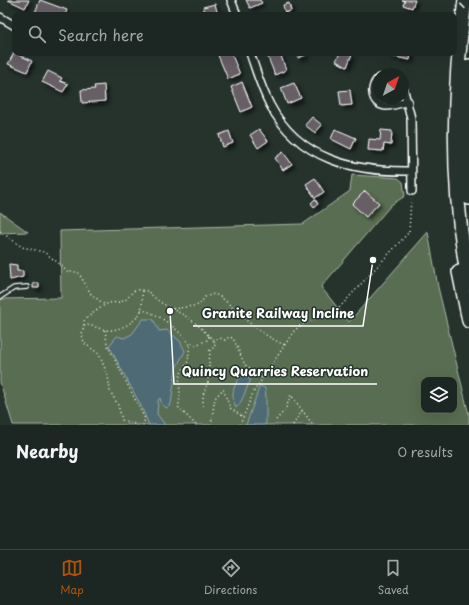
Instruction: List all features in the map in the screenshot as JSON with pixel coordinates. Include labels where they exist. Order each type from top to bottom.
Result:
[{"type":"highway","points":[[456,12],[458,0]]},
{"type":"highway","points":[[464,0],[458,64],[455,140],[459,213],[469,284]]},
{"type":"highway","points":[[451,56],[448,129],[449,179],[456,247],[469,320]]},
{"type":"highway","points":[[469,66],[466,122],[469,198]]},
{"type":"street","points":[[231,0],[235,12]]},
{"type":"street","points":[[464,0],[469,5]]},
{"type":"street","points":[[0,16],[12,24]]},
{"type":"street","points":[[251,56],[274,112],[286,128],[302,142],[324,156],[348,166],[373,170],[411,171]]},
{"type":"street","points":[[382,104],[388,106],[396,104]]},
{"type":"street","points":[[409,104],[411,118],[412,191]]},
{"type":"lane","points":[[0,297],[14,288],[27,286]]},
{"type":"path","points":[[240,425],[252,393],[294,331],[300,325],[339,308],[409,232],[412,191]]},
{"type":"path","points":[[0,231],[22,247],[44,252],[61,265],[67,272],[78,272],[92,294],[105,305]]},
{"type":"path","points":[[138,425],[122,420],[118,405],[110,391],[108,376],[99,354],[84,343],[82,334],[84,321],[90,314],[99,311],[105,305],[130,298],[132,292],[136,290],[148,291],[160,304],[196,323],[214,340],[215,347],[210,350],[208,382],[203,395],[203,406]]},
{"type":"path","points":[[84,325],[91,325],[105,330],[123,327],[139,314],[141,310],[142,291]]},
{"type":"path","points":[[171,309],[189,308],[199,305],[205,297],[214,294],[222,297],[256,328],[272,340],[285,345]]},
{"type":"path","points":[[141,310],[147,310],[174,328],[184,336],[190,345],[188,363],[183,368],[180,377],[181,396],[178,407],[196,425]]},
{"type":"path","points":[[105,330],[107,344],[145,419],[143,425]]},
{"type":"path","points":[[190,345],[192,343],[196,345],[207,340],[209,336]]},
{"type":"path","points":[[214,340],[220,338],[225,340],[229,337],[233,338],[244,365],[260,374],[262,379]]},
{"type":"path","points":[[238,375],[244,365]]},
{"type":"path","points":[[212,425],[215,398],[223,389],[230,408],[243,417]]},
{"type":"path","points":[[276,420],[285,410],[292,395],[313,425]]},
{"type":"path","points":[[293,425],[302,411]]},
{"type":"green space","points":[[352,175],[398,178],[403,182],[405,196],[391,205],[321,287],[349,322],[428,232],[438,287],[469,415],[469,425],[13,425],[0,382],[0,299],[61,298],[60,231],[303,224],[350,191]]},
{"type":"green space","points":[[0,212],[28,232],[0,233]]},
{"type":"water","points":[[143,319],[153,319],[159,331],[167,330],[180,341],[185,351],[176,368],[171,404],[167,408],[162,405],[160,398],[158,400],[157,414],[165,425],[149,425],[140,404],[109,346],[117,336],[124,338],[132,334]]},
{"type":"water","points":[[242,375],[251,380],[241,402],[236,408],[233,398],[233,390]]},
{"type":"water","points":[[261,386],[265,388],[266,423],[264,425],[246,425],[259,388]]},
{"type":"building","points":[[8,0],[29,0],[25,8]]},
{"type":"building","points":[[40,0],[67,10],[66,12],[35,12]]},
{"type":"building","points":[[246,0],[260,0],[262,3],[250,8]]},
{"type":"building","points":[[402,0],[415,0],[412,8],[403,5],[405,1]]},
{"type":"building","points":[[289,3],[291,11],[285,12],[283,5]]},
{"type":"building","points":[[215,4],[217,12],[204,12],[203,7]]},
{"type":"building","points":[[12,56],[21,56],[32,61],[27,72],[8,64]]},
{"type":"building","points":[[218,56],[232,56],[240,74],[228,79]]},
{"type":"building","points":[[267,56],[281,56],[286,70],[275,75]]},
{"type":"building","points":[[338,56],[351,56],[347,67],[336,61]]},
{"type":"building","points":[[390,56],[411,56],[410,60]]},
{"type":"building","points":[[48,71],[62,78],[60,81],[68,84],[63,92],[42,82]]},
{"type":"building","points":[[242,82],[252,107],[241,112],[231,87]]},
{"type":"building","points":[[294,83],[301,98],[287,104],[281,88]]},
{"type":"building","points":[[104,85],[105,101],[82,103],[81,90],[95,89],[94,86]]},
{"type":"building","points":[[350,90],[352,105],[341,106],[339,91]]},
{"type":"building","points":[[312,117],[322,125],[315,133],[305,125]]},
{"type":"building","points":[[259,129],[268,141],[258,148],[250,135]]},
{"type":"building","points":[[335,129],[356,138],[351,149],[331,139]]},
{"type":"building","points":[[381,130],[392,131],[391,145],[384,144],[383,151],[368,150],[369,139],[380,140]]},
{"type":"building","points":[[229,131],[233,143],[223,147],[219,135]]},
{"type":"building","points":[[283,152],[292,164],[283,170],[275,158]]},
{"type":"building","points":[[315,178],[324,192],[315,198],[306,184]]},
{"type":"building","points":[[365,191],[379,203],[366,217],[352,204]]},
{"type":"building","points":[[315,199],[318,204],[314,207],[311,203]]},
{"type":"building","points":[[9,264],[17,265],[17,271],[23,271],[23,277],[10,280]]},
{"type":"building","points":[[33,283],[39,283],[39,288],[33,288]]},
{"type":"place","name":"Granite Railway Incline","points":[[373,260]]},
{"type":"place","name":"Quincy Quarries Reservation","points":[[170,311]]}]
